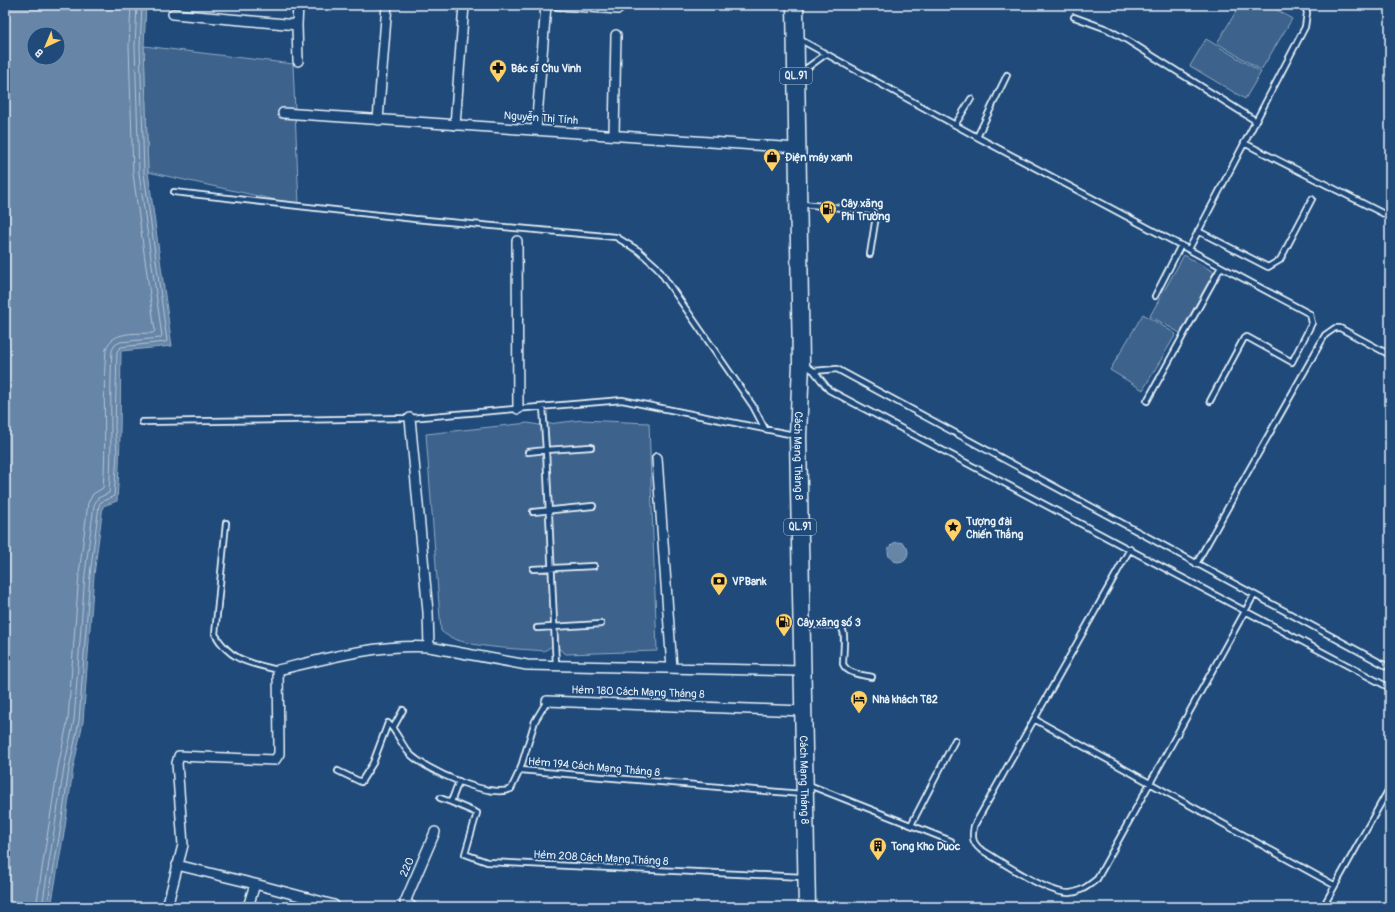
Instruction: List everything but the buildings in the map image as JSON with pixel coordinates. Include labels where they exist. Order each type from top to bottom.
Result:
[{"type":"highway","name":"Cách Mạng Tháng 8","points":[[795,5],[798,203],[808,367],[798,436],[807,907]]},
{"type":"street","points":[[298,5],[298,61]]},
{"type":"street","points":[[378,120],[387,5]]},
{"type":"street","points":[[454,125],[464,5]]},
{"type":"street","points":[[536,130],[546,5]]},
{"type":"street","points":[[558,5],[618,9],[619,5]]},
{"type":"street","points":[[173,14],[297,25]]},
{"type":"street","points":[[614,135],[616,35]]},
{"type":"street","name":"Nguyễn Thị Tính","points":[[283,113],[797,148]]},
{"type":"street","points":[[517,241],[518,408]]},
{"type":"street","points":[[410,418],[428,612],[429,647]]},
{"type":"street","points":[[657,458],[672,668]]},
{"type":"street","points":[[167,907],[177,865],[181,856],[184,835],[177,757],[180,755],[275,760],[279,754],[278,670],[347,653],[406,646],[429,647],[527,664],[803,671]]},
{"type":"street","name":"Hẻm 180 Cách Mạng Tháng 8","points":[[546,701],[804,711]]},
{"type":"street","name":"220","points":[[412,907],[405,902],[435,832]]},
{"type":"street","points":[[177,865],[334,905],[333,907]]},
{"type":"street","points":[[248,907],[255,884]]},
{"type":"lane","points":[[1189,249],[1305,27],[1307,13],[1305,5]]},
{"type":"lane","points":[[1074,17],[1107,29],[1127,40],[1256,120]]},
{"type":"lane","points":[[796,38],[977,137],[1310,314],[1312,323],[1292,362],[1248,337],[1244,338],[1210,401]]},
{"type":"lane","points":[[796,75],[826,54]]},
{"type":"lane","points":[[977,137],[1007,75]]},
{"type":"lane","points":[[955,125],[971,99]]},
{"type":"lane","points":[[1244,143],[1390,216]]},
{"type":"lane","points":[[174,192],[415,219],[616,237],[639,251],[657,267],[753,406],[765,429]]},
{"type":"lane","points":[[1198,231],[1268,267],[1280,260],[1312,199]]},
{"type":"lane","points":[[798,203],[872,211],[876,216],[870,254]]},
{"type":"lane","points":[[1155,296],[1181,245]]},
{"type":"lane","points":[[1147,401],[1221,267]]},
{"type":"lane","points":[[1196,564],[1325,335],[1335,328],[1340,328],[1390,355]]},
{"type":"lane","points":[[808,367],[829,390],[1246,610],[1390,688]]},
{"type":"lane","points":[[808,367],[837,369],[1390,668]]},
{"type":"lane","points":[[142,422],[410,418],[622,400],[798,436]]},
{"type":"lane","points":[[543,406],[556,665]]},
{"type":"lane","points":[[528,452],[591,447]]},
{"type":"lane","points":[[533,512],[592,506]]},
{"type":"lane","points":[[226,523],[215,634],[225,649],[244,662],[278,670]]},
{"type":"lane","points":[[1130,549],[974,826],[972,837],[975,844],[980,849],[1051,890],[1069,893],[1083,889],[1097,879],[1254,595]]},
{"type":"lane","points":[[533,569],[594,566]]},
{"type":"lane","points":[[537,628],[601,624]]},
{"type":"lane","points":[[802,625],[839,625],[844,629],[845,634],[843,664],[845,668],[848,671],[872,677]]},
{"type":"lane","name":"Hẻm 180 Cách Mạng Tháng 8","points":[[520,770],[534,721],[546,701]]},
{"type":"lane","points":[[338,771],[361,782],[373,763],[388,723],[393,728],[403,710]]},
{"type":"lane","points":[[1034,719],[1334,885]]},
{"type":"lane","name":"Hẻm 194 Cách Mạng Tháng 8","points":[[393,728],[399,740],[410,754],[426,767],[458,781],[495,791],[508,791],[511,789],[520,770],[805,788],[952,841]]},
{"type":"lane","points":[[911,825],[955,740]]},
{"type":"lane","points":[[440,798],[452,802],[458,781]]},
{"type":"lane","points":[[1323,907],[1390,787]]},
{"type":"lane","name":"Hẻm 208 Cách Mạng Tháng 8","points":[[452,802],[477,813],[466,854],[487,862],[807,877]]},
{"type":"shaded area","points":[[1240,5],[1269,5],[1292,19],[1261,70],[1217,43]]},
{"type":"shaded area","points":[[1206,39],[1261,72],[1245,99],[1190,66]]},
{"type":"shaded area","points":[[144,46],[293,64],[299,205],[148,172]]},
{"type":"shaded area","points":[[1184,255],[1214,272],[1180,333],[1150,316]]},
{"type":"shaded area","points":[[1143,314],[1176,334],[1143,390],[1110,370]]},
{"type":"shaded area","points":[[582,420],[649,423],[657,651],[566,654],[554,645],[544,651],[490,647],[461,641],[450,637],[441,631],[426,434],[528,423],[539,425]]},
{"type":"water","points":[[5,5],[146,5],[144,46],[148,172],[172,346],[121,351],[120,445],[117,501],[103,506],[94,575],[83,722],[73,769],[65,827],[51,907],[5,907]]},
{"type":"water","points":[[898,542],[905,545],[908,552],[905,559],[898,562],[891,559],[888,552],[891,545]]},
{"type":"place","name":"Bác sĩ Chu Vinh","points":[[498,83]]},
{"type":"place","name":"Điện máy xanh","points":[[772,172]]},
{"type":"place","name":"Cây xăng Phi Trường","points":[[828,224]]},
{"type":"place","name":"Tượng đài Chiến Thắng","points":[[953,542]]},
{"type":"place","name":"VPBank","points":[[719,596]]},
{"type":"place","name":"Cây xăng số 3","points":[[784,637]]},
{"type":"place","name":"Nhà khách T82","points":[[859,714]]},
{"type":"place","name":"Tong Kho Duoc","points":[[878,861]]}]
